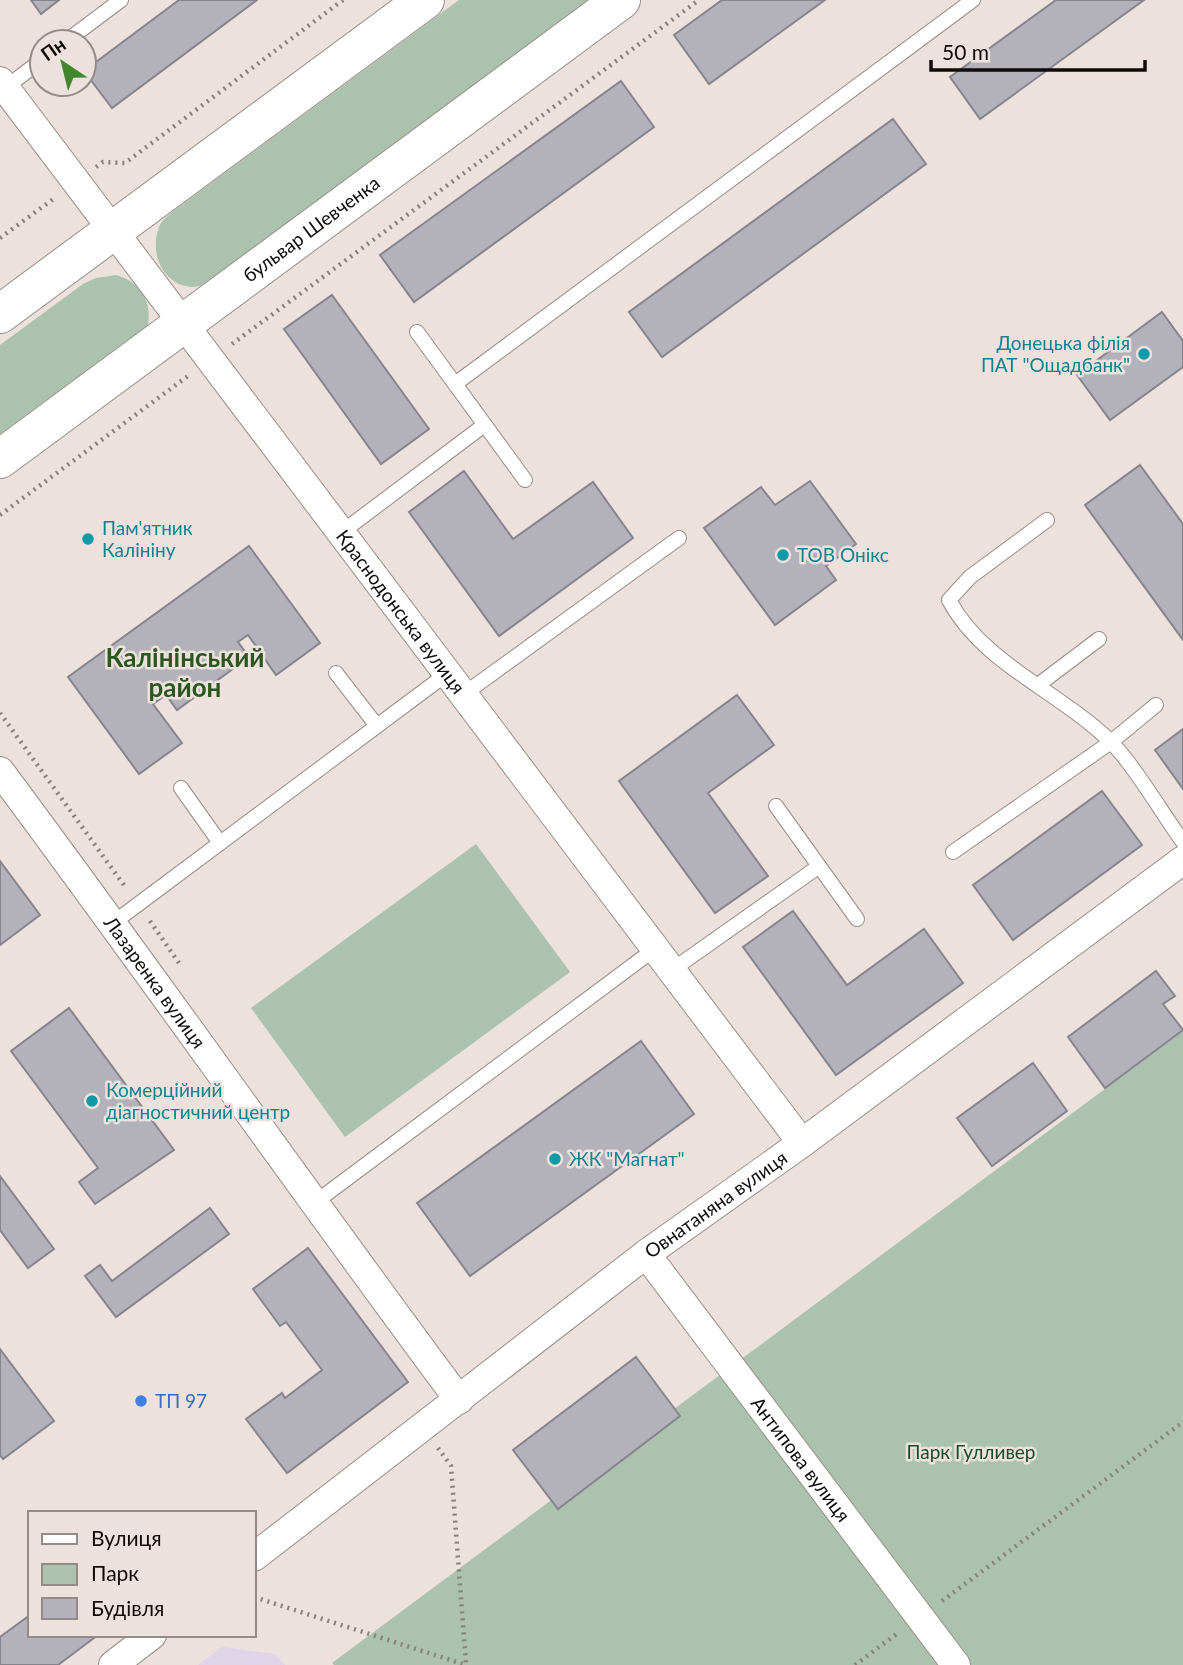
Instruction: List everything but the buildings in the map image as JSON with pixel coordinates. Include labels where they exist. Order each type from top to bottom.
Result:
[{"type":"main road","points":[[0,314],[425,0]]},
{"type":"main road","name":"бульвар Шевченка","points":[[0,459],[621,0]]},
{"type":"street","name":"Краснодонська вулиця","points":[[3,84],[802,1143]]},
{"type":"street","name":"Лазаренка вулиця","points":[[0,771],[459,1401]]},
{"type":"street","name":"Овнатаняна вулиця","points":[[256,1556],[646,1254],[802,1143],[1183,860]]},
{"type":"street","name":"Антипова вулиця","points":[[646,1254],[956,1665]]},
{"type":"street","points":[[113,1665],[149,1637]]},
{"type":"lane","points":[[84,28],[121,0]]},
{"type":"lane","points":[[455,384],[973,0]]},
{"type":"lane","points":[[3,84],[28,69]]},
{"type":"lane","points":[[417,332],[525,480]]},
{"type":"lane","points":[[342,532],[483,426]]},
{"type":"lane","points":[[1047,520],[970,576],[949,600],[960,621],[1111,741],[1183,842]]},
{"type":"lane","points":[[113,923],[377,726],[456,683],[679,538]]},
{"type":"lane","points":[[1038,685],[1099,639]]},
{"type":"lane","points":[[336,673],[377,726]]},
{"type":"lane","points":[[953,852],[1111,741],[1156,705]]},
{"type":"lane","points":[[181,788],[220,843]]},
{"type":"lane","points":[[776,806],[857,919]]},
{"type":"lane","points":[[313,1204],[664,959],[818,867]]},
{"type":"path","points":[[0,238],[103,162],[125,163],[343,0]]},
{"type":"path","points":[[0,515],[699,0]]},
{"type":"path","points":[[855,1665],[1183,1422]]},
{"type":"path","points":[[256,1598],[467,1665],[451,1466],[424,1427]]},
{"type":"shaded area","points":[[222,1647],[275,1654],[285,1665],[198,1665]]},
{"type":"green space","points":[[459,0],[598,0],[218,279],[192,287],[182,285],[166,273],[160,265],[156,245],[160,225],[167,217]]},
{"type":"green space","points":[[116,275],[133,283],[144,296],[148,312],[147,330],[0,441],[0,345],[83,284],[96,278]]},
{"type":"green space","points":[[476,844],[570,972],[345,1137],[251,1008]]},
{"type":"green space","name":"Парк Гулливер","points":[[1183,1031],[1183,1665],[332,1663]]},
{"type":"place","name":"Донецька філія ПАТ \"Ощадбанк\"","points":[[1144,354]]},
{"type":"place","name":"Пам'ятник Калініну","points":[[88,539]]},
{"type":"place","name":"ТОВ Онікс","points":[[783,555]]},
{"type":"place","name":"Комерційний діагностичний центр","points":[[92,1101]]},
{"type":"place","name":"ЖК \"Магнат\"","points":[[555,1159]]},
{"type":"place","name":"ТП 97","points":[[141,1401]]},
{"type":"district","name":"Калінінський район","points":[[185,673]]}]
